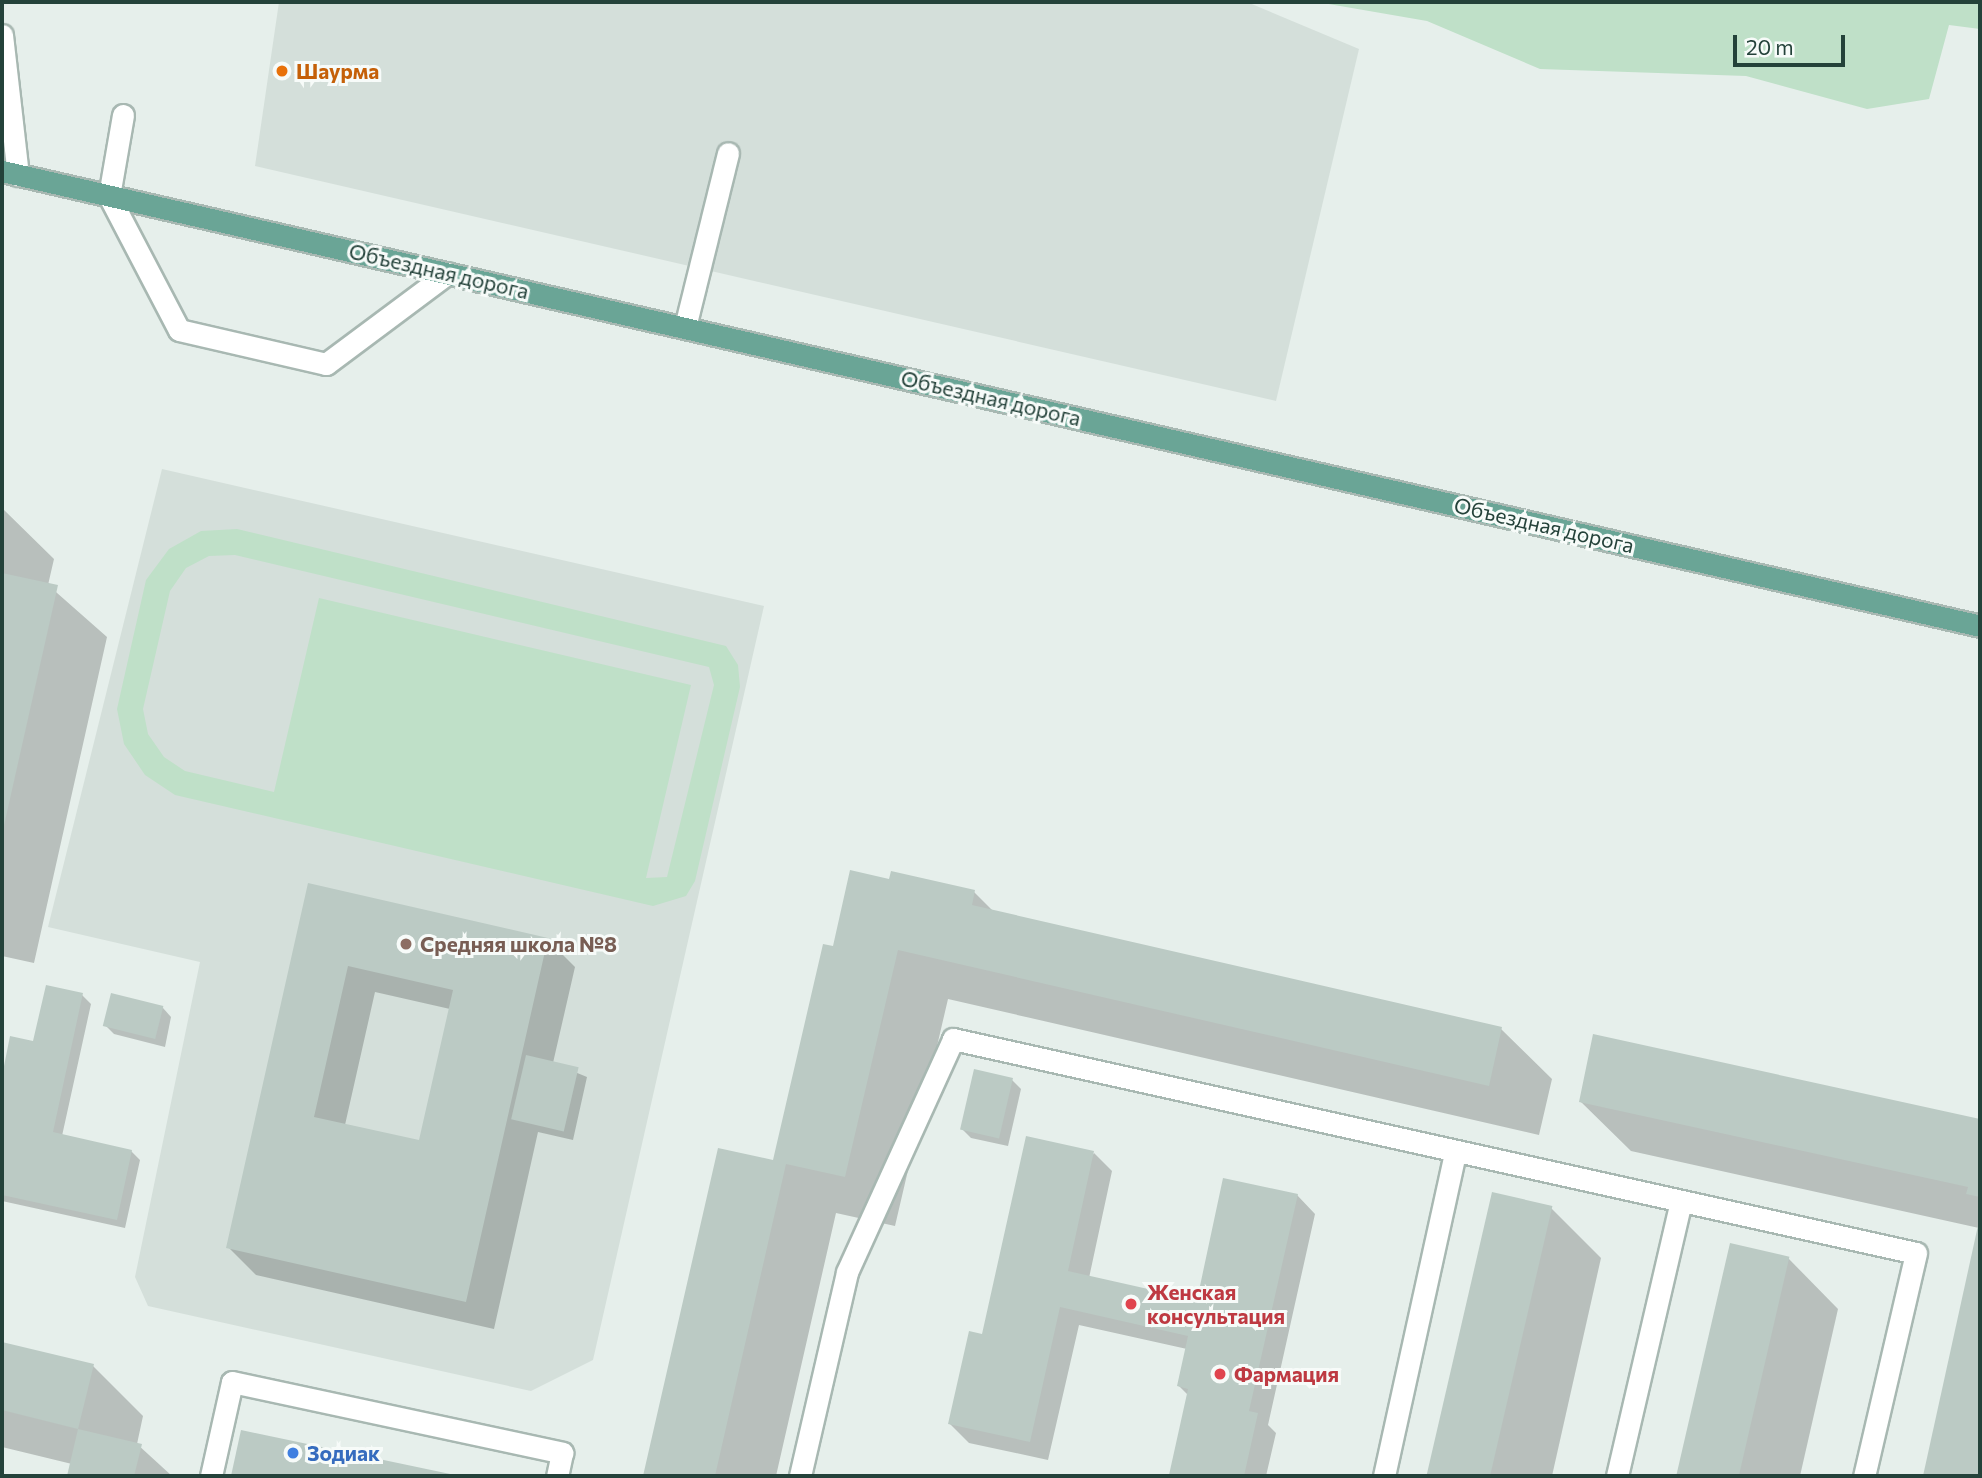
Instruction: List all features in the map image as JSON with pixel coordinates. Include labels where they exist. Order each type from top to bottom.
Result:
[{"type":"main road","name":"Объездная дорога","points":[[10,173],[1980,626]]},
{"type":"lane","points":[[2,35],[10,173]]},
{"type":"lane","points":[[123,115],[108,196],[179,330],[326,364],[448,273]]},
{"type":"lane","points":[[685,327],[728,153]]},
{"type":"lane","points":[[800,1476],[847,1272],[953,1039],[1455,1153],[1916,1253],[1864,1476]]},
{"type":"lane","points":[[1384,1476],[1455,1153]]},
{"type":"lane","points":[[1617,1476],[1681,1201]]},
{"type":"lane","points":[[212,1476],[232,1382],[562,1453],[556,1476]]},
{"type":"shaded area","points":[[279,2],[1247,2],[1359,49],[1276,401],[255,166]]},
{"type":"shaded area","name":"Средняя школа №8","points":[[162,469],[764,606],[593,1360],[531,1391],[148,1306],[135,1277],[200,962],[48,927]]},
{"type":"green space","points":[[1317,2],[1980,2],[1980,29],[1949,25],[1929,99],[1867,109],[1746,76],[1540,69],[1427,21]]},
{"type":"green space","points":[[237,529],[726,646],[738,665],[740,687],[695,881],[686,896],[653,906],[175,795],[145,775],[124,744],[117,709],[146,580],[169,549],[201,531]],"holes":[[[235,555],[709,667],[714,685],[667,877],[646,878],[691,685],[319,598],[274,792],[185,771],[164,757],[148,734],[143,709],[170,591],[186,568],[209,556]]]},
{"type":"building","points":[[2,573],[58,585],[3,830],[2,830]]},
{"type":"building","points":[[850,870],[889,879],[891,871],[975,890],[972,905],[1502,1027],[1489,1086],[898,950],[845,1177],[786,1164],[715,1476],[643,1476],[718,1148],[773,1160],[823,944],[833,946]]},
{"type":"building","points":[[308,883],[548,938],[466,1302],[226,1248]],"holes":[[[348,966],[453,990],[419,1140],[314,1117]]]},
{"type":"building","points":[[46,985],[83,993],[53,1132],[132,1150],[117,1220],[2,1195],[2,1076],[10,1036],[33,1041]]},
{"type":"building","points":[[111,993],[163,1006],[155,1039],[103,1026]]},
{"type":"building","points":[[1593,1034],[1980,1119],[1980,1197],[1966,1194],[1968,1187],[1579,1102]]},
{"type":"building","points":[[526,1055],[579,1067],[564,1131],[511,1119]]},
{"type":"building","points":[[974,1069],[1013,1078],[999,1138],[960,1129]]},
{"type":"building","name":"Женская консультация","points":[[1026,1136],[1094,1151],[1068,1271],[1197,1300],[1223,1178],[1298,1194],[1249,1411],[1258,1413],[1244,1476],[1169,1475],[1188,1389],[1177,1386],[1188,1336],[1060,1307],[1030,1442],[948,1424],[969,1331],[982,1334]]},
{"type":"building","points":[[1492,1192],[1552,1206],[1490,1476],[1427,1476]]},
{"type":"building","points":[[1979,1221],[1980,1476],[1923,1476]]},
{"type":"building","points":[[1730,1243],[1789,1257],[1739,1476],[1676,1476]]},
{"type":"building","points":[[2,1342],[94,1364],[78,1429],[2,1410]]},
{"type":"building","points":[[78,1429],[142,1444],[134,1476],[67,1476]]},
{"type":"building","name":"Зодиак","points":[[241,1430],[455,1475],[455,1476],[231,1476]]},
{"type":"place","name":"Шаурма","points":[[282,71]]},
{"type":"place","name":"Средняя школа №8","points":[[406,944]]},
{"type":"place","name":"Женская консультация","points":[[1131,1304]]},
{"type":"place","name":"Фармация","points":[[1220,1374]]},
{"type":"place","name":"Зодиак","points":[[293,1453]]}]
